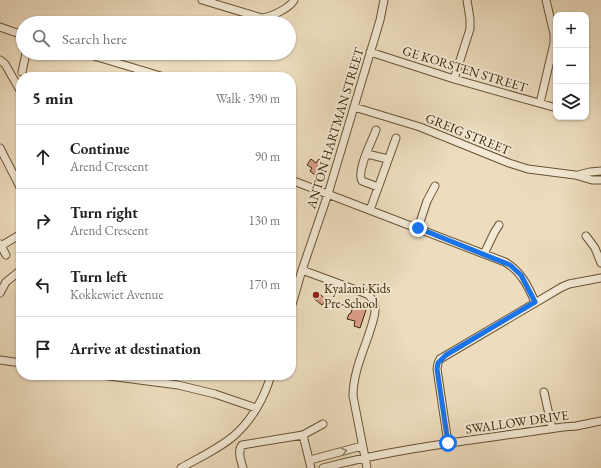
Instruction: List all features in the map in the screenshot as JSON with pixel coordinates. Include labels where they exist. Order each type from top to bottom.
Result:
[{"type":"street","points":[[202,0],[255,16]]},
{"type":"street","points":[[268,16],[288,7],[294,0]]},
{"type":"street","name":"ANTON HARTMAN STREET","points":[[296,291],[328,194],[380,20],[384,0]]},
{"type":"street","points":[[454,79],[470,29],[467,0]]},
{"type":"street","points":[[540,104],[554,42],[554,34],[546,0]]},
{"type":"street","points":[[0,27],[16,33]]},
{"type":"street","name":"GE KORSTEN STREET","points":[[370,52],[454,79],[553,107]]},
{"type":"street","points":[[0,60],[5,64],[16,83]]},
{"type":"street","points":[[22,72],[25,60]]},
{"type":"street","points":[[104,60],[138,72]]},
{"type":"street","name":"GREIG STREET","points":[[354,107],[420,127],[519,166],[592,180],[601,180]]},
{"type":"street","points":[[376,130],[361,170],[361,179],[362,181],[378,187]]},
{"type":"street","points":[[370,210],[396,138]]},
{"type":"street","points":[[0,148],[16,179]]},
{"type":"street","points":[[367,154],[388,159]]},
{"type":"street","name":"GREIG STREET","points":[[575,176],[601,171]]},
{"type":"street","points":[[296,182],[505,262],[521,275],[535,302]]},
{"type":"street","points":[[418,228],[427,201],[435,186]]},
{"type":"street","points":[[484,254],[499,225]]},
{"type":"street","points":[[586,236],[595,248],[601,263]]},
{"type":"street","points":[[6,255],[0,245],[16,237]]},
{"type":"street","points":[[302,270],[370,296],[375,307],[373,319],[353,387],[353,396],[367,468]]},
{"type":"street","points":[[0,293],[6,282],[16,274]]},
{"type":"street","points":[[448,443],[437,369],[438,363],[446,355],[535,302],[569,284],[601,278]]},
{"type":"street","points":[[0,360],[16,362]]},
{"type":"street","points":[[140,380],[178,385],[215,394],[256,408]]},
{"type":"street","points":[[181,468],[237,434],[250,419],[265,393],[269,380]]},
{"type":"street","points":[[544,392],[552,428]]},
{"type":"street","name":"SWALLOW DRIVE","points":[[323,468],[365,458],[448,443],[576,426],[601,421]]},
{"type":"street","points":[[243,468],[239,451],[242,445],[303,434],[323,424]]},
{"type":"street","points":[[303,434],[311,468]]},
{"type":"street","points":[[310,460],[362,446]]},
{"type":"building","points":[[311,159],[316,163],[319,159],[323,162],[320,166],[322,168],[316,176],[310,171],[312,168],[307,165]]},
{"type":"building","points":[[317,291],[326,300],[322,305],[312,297]]},
{"type":"building","points":[[355,300],[362,302],[361,305],[367,307],[360,328],[354,326],[355,321],[347,319],[351,313]]},
{"type":"place","name":"Kyalami Kids Pre-School","points":[[316,295]]},
{"type":"route","points":[[418,228],[510,265],[521,275],[535,302],[440,359],[437,369],[448,443]]}]
